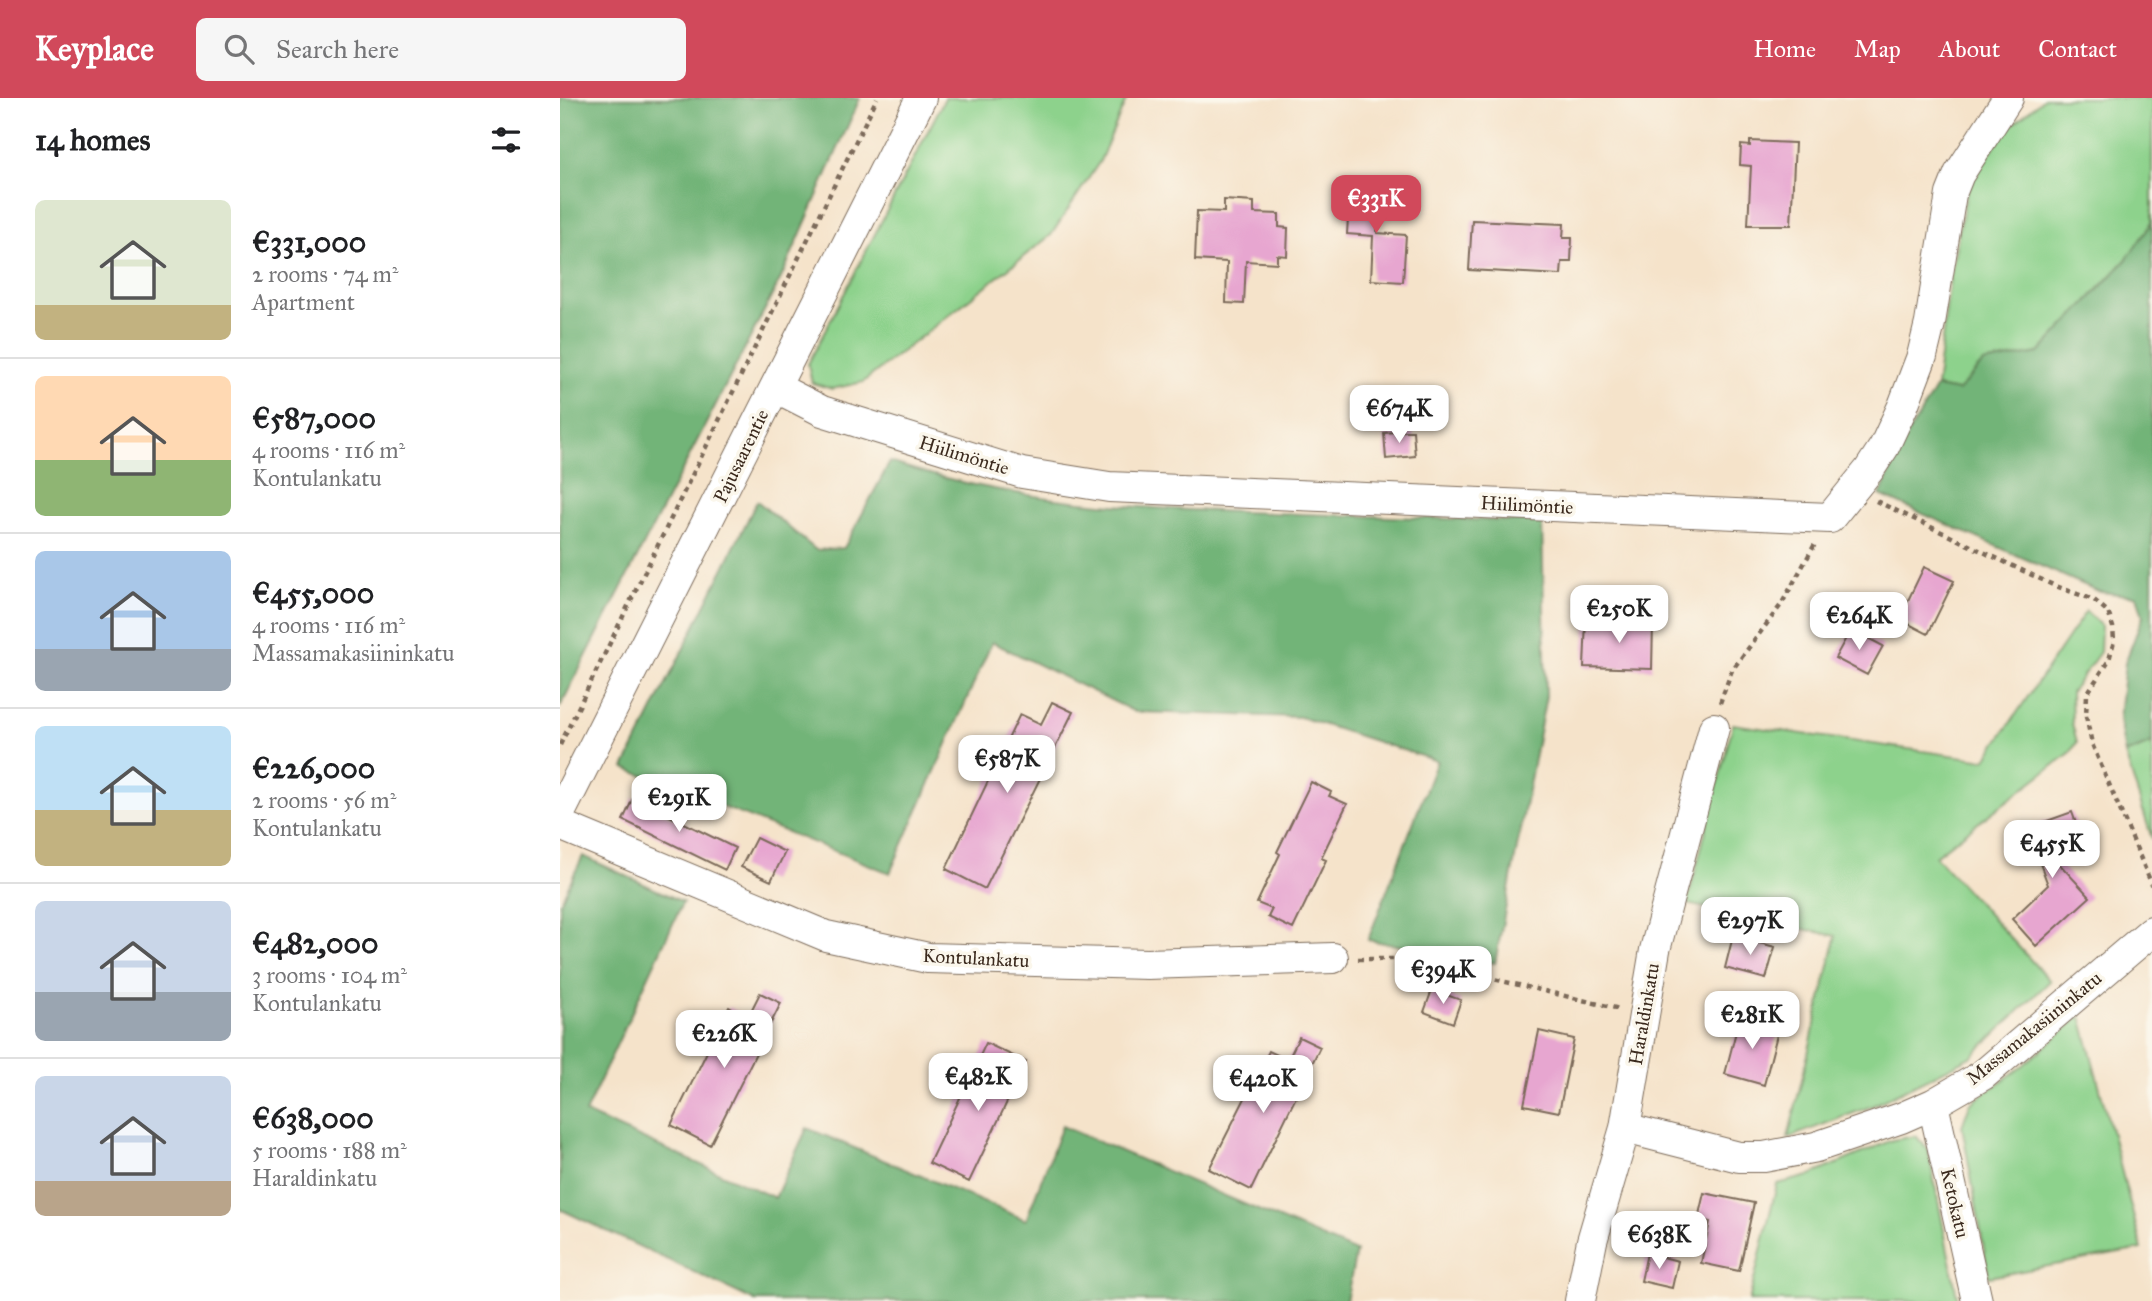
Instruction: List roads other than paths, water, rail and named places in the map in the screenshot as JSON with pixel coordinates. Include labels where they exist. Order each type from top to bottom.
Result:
[{"type":"street","name":"Pajusaarentie","points":[[560,813],[921,98]]},
{"type":"street","name":"Hiilimöntie","points":[[775,387],[822,411],[1022,474],[1109,487],[1830,518],[1884,447],[1922,356],[1951,194],[1959,174],[2008,98]]},
{"type":"street","name":"Haraldinkatu","points":[[1580,1301],[1592,1241],[1625,1128],[1643,1014],[1659,936],[1714,728]]},
{"type":"street","name":"Kontulankatu","points":[[560,825],[827,936],[928,958],[1147,964],[1333,958]]},
{"type":"street","name":"Massamakasiininkatu","points":[[1625,1128],[1739,1157],[1765,1157],[1816,1147],[1901,1118],[1933,1104],[1983,1075],[2152,931]]},
{"type":"street","name":"Ketokatu","points":[[1933,1104],[1977,1301]]}]
